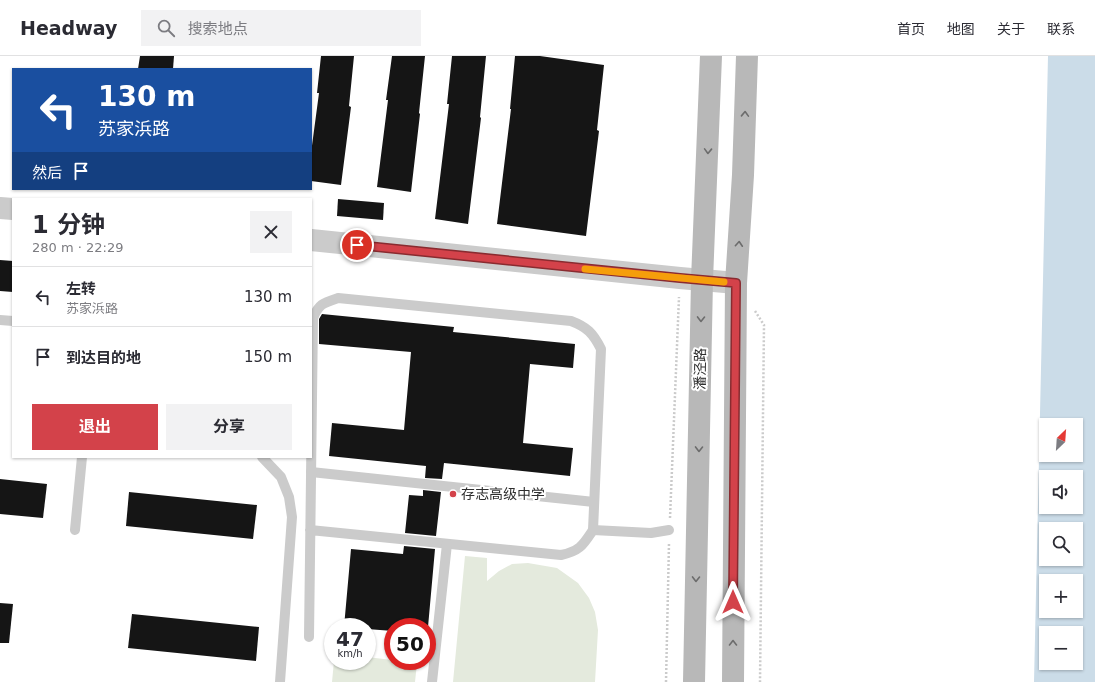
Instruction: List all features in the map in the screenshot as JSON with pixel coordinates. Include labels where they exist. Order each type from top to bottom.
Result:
[{"type":"main road","name":"潘泾路","points":[[694,682],[702,280],[711,56]]},
{"type":"main road","points":[[733,682],[736,283],[743,175],[747,56]]},
{"type":"street","points":[[0,208],[12,209]]},
{"type":"street","points":[[312,240],[736,283]]},
{"type":"lane","points":[[310,530],[561,555],[573,552],[584,544],[593,530],[601,349],[594,335],[580,324],[571,321],[338,298],[323,303],[318,308],[314,318],[312,421]]},
{"type":"lane","points":[[0,320],[12,321]]},
{"type":"lane","points":[[75,530],[82,458]]},
{"type":"lane","points":[[263,458],[281,477],[289,497],[292,517],[280,682]]},
{"type":"lane","points":[[309,637],[311,458]]},
{"type":"lane","points":[[311,472],[594,502]]},
{"type":"lane","points":[[593,530],[651,533],[669,530]]},
{"type":"lane","points":[[432,682],[447,544]]},
{"type":"path","name":"潘泾路","points":[[666,682],[669,530],[680,278]]},
{"type":"path","points":[[752,307],[764,325],[760,682]]},
{"type":"shaded area","points":[[465,556],[487,558],[487,581],[499,571],[512,564],[528,563],[557,568],[578,583],[589,598],[595,612],[598,630],[595,682],[453,682]]},
{"type":"shaded area","points":[[376,658],[384,659],[384,670],[416,670],[415,682],[332,682],[333,670],[376,670]]},
{"type":"water","points":[[1048,56],[1095,56],[1095,682],[1034,682],[1039,458],[1039,462],[1083,462],[1083,418],[1040,418]]},
{"type":"building","points":[[140,56],[174,56],[173,68],[138,68]]},
{"type":"building","points":[[321,56],[354,56],[349,106],[351,107],[341,185],[312,181],[312,146],[319,93],[317,93]]},
{"type":"building","points":[[392,56],[425,56],[411,192],[377,187]]},
{"type":"building","points":[[452,56],[486,56],[481,118],[468,224],[435,219],[449,104],[447,104]]},
{"type":"building","points":[[515,56],[540,56],[604,65],[597,130],[599,131],[586,236],[497,224],[511,109]]},
{"type":"building","points":[[338,199],[384,203],[383,220],[337,216]]},
{"type":"building","points":[[0,260],[12,261],[12,292],[0,291]]},
{"type":"building","points":[[322,314],[454,327],[453,332],[575,344],[573,368],[530,364],[523,443],[573,448],[570,476],[444,463],[442,479],[425,478],[426,466],[329,456],[332,423],[404,430],[411,352],[319,344],[319,319]]},
{"type":"building","points":[[0,479],[47,484],[43,518],[0,514]]},
{"type":"building","points":[[423,490],[441,492],[436,536],[405,533],[409,495],[423,496]]},
{"type":"building","points":[[129,492],[257,505],[253,539],[126,526]]},
{"type":"building","points":[[404,546],[435,549],[429,618],[384,618],[384,630],[376,630],[376,618],[345,618],[351,549],[403,554]]},
{"type":"building","points":[[0,603],[13,604],[9,643],[0,643]]},
{"type":"building","points":[[132,614],[259,627],[256,661],[128,648]]},
{"type":"slow traffic","points":[[585,269],[724,282]]},
{"type":"place","name":"存志高级中学","points":[[453,494]]},
{"type":"route","points":[[357,245],[736,283],[733,602]]}]
